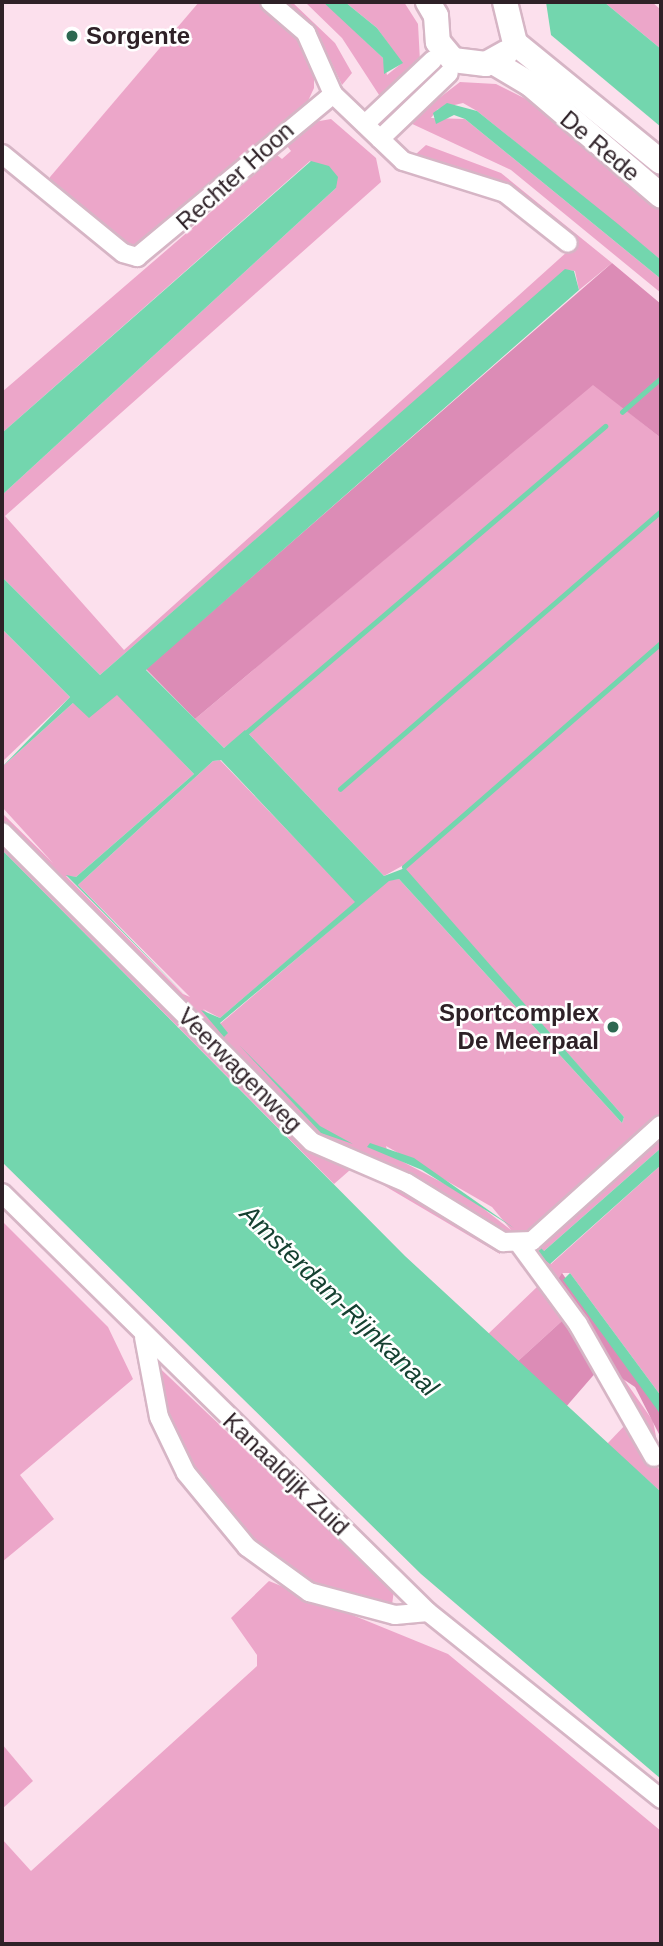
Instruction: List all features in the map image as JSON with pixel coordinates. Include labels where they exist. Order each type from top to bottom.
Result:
[{"type":"main road","points":[[505,2],[518,38]]},
{"type":"main road","points":[[426,5],[447,65],[493,69],[518,38],[519,2]]},
{"type":"main road","name":"De Rede","points":[[518,38],[661,162]]},
{"type":"main road","name":"De Rede","points":[[493,69],[538,95],[661,197]]},
{"type":"street","points":[[270,2],[306,33],[333,94],[409,165],[505,193],[568,243]]},
{"type":"street","points":[[365,124],[447,65]]},
{"type":"street","points":[[380,139],[447,65]]},
{"type":"street","name":"Rechter Hoon","points":[[2,154],[123,253],[137,257],[333,94]]},
{"type":"street","name":"Veerwagenweg","points":[[2,832],[312,1142],[407,1183],[503,1242],[520,1245]]},
{"type":"street","points":[[654,1457],[584,1334],[520,1245],[661,1125]]},
{"type":"street","name":"Kanaaldijk Zuid","points":[[2,1193],[144,1337],[428,1612],[661,1799]]},
{"type":"street","points":[[144,1337],[159,1417],[186,1473],[247,1546],[309,1592],[395,1615],[428,1612]]},
{"type":"shaded area","points":[[199,2],[258,2],[297,33],[314,68],[314,88],[308,101],[150,242],[130,247],[50,184],[50,177]]},
{"type":"shaded area","points":[[282,2],[292,2],[335,43],[352,73],[342,85],[318,35]]},
{"type":"shaded area","points":[[305,2],[323,2],[334,11],[383,58],[387,75],[402,63],[377,28],[345,2],[404,2],[418,24],[420,61],[383,101],[342,38]]},
{"type":"shaded area","points":[[604,2],[652,2],[661,10],[661,49]]},
{"type":"shaded area","points":[[460,82],[496,84],[536,104],[661,206],[661,260],[477,111],[463,103],[438,109],[431,118],[465,119],[661,279],[661,293],[511,170],[408,122]]},
{"type":"shaded area","points":[[331,119],[376,158],[381,182],[5,516],[124,650],[578,242],[511,186],[416,154],[426,145],[501,173],[612,263],[579,290],[575,271],[565,270],[100,675],[2,577],[2,495],[336,188],[310,161],[2,433],[2,392],[277,155],[282,159],[291,151],[287,146],[314,122]]},
{"type":"shaded area","points":[[612,263],[661,304],[661,438],[593,385],[195,719],[146,669]]},
{"type":"shaded area","points":[[593,384],[661,438],[661,1118],[529,1235],[509,1237],[434,1192],[316,1140],[2,824],[2,813],[53,863],[2,807],[2,767],[73,703],[117,694],[194,774],[76,877],[66,876],[183,994],[190,997],[78,885],[213,761],[220,760],[356,902],[220,1018],[203,1009],[228,1033],[220,1024],[389,880],[399,879],[622,1123],[624,1117],[402,866],[384,876],[246,731],[224,748],[195,719]],"holes":[[[386,1146],[492,1207],[511,1230],[466,1195],[388,1154]]]},
{"type":"shaded area","points":[[2,629],[70,697],[2,762]]},
{"type":"shaded area","points":[[2,839],[309,1147],[401,1187],[500,1249],[500,1254],[373,1179],[350,1170],[334,1184],[2,850]]},
{"type":"shaded area","points":[[661,1132],[661,1148],[544,1251],[551,1264],[661,1165],[661,1396],[570,1273],[562,1273],[589,1329],[653,1421],[661,1462],[534,1262],[533,1247]]},
{"type":"shaded area","points":[[2,1221],[108,1327],[133,1379],[20,1475],[54,1519],[2,1562]]},
{"type":"shaded area","points":[[516,1260],[575,1325],[563,1320],[517,1362],[487,1335],[538,1286]]},
{"type":"shaded area","points":[[562,1273],[660,1412],[661,1438],[635,1387],[620,1377],[556,1283]]},
{"type":"shaded area","points":[[563,1320],[598,1370],[565,1408],[517,1362]]},
{"type":"shaded area","points":[[148,1357],[394,1590],[392,1605],[329,1593],[286,1572],[203,1494],[168,1422]]},
{"type":"shaded area","points":[[628,1422],[661,1472],[661,1492],[607,1444]]},
{"type":"shaded area","points":[[269,1581],[448,1654],[661,1831],[661,1944],[2,1944],[2,1839],[31,1871],[257,1666],[257,1655],[231,1618]]},
{"type":"shaded area","points":[[2,1744],[33,1781],[2,1809]]},
{"type":"water","points":[[323,2],[345,2],[377,28],[403,63],[384,74],[383,58]]},
{"type":"water","points":[[546,2],[604,2],[661,49],[661,127],[551,35]]},
{"type":"water","points":[[447,103],[477,111],[618,224],[661,260],[661,279],[465,119],[454,115],[436,124],[433,113]]},
{"type":"water","points":[[311,161],[329,166],[338,177],[336,188],[2,495],[2,433]]},
{"type":"water","points":[[565,269],[574,271],[579,290],[146,670],[224,748],[245,730],[384,876],[405,868],[624,1117],[622,1123],[399,879],[389,881],[220,1023],[228,1033],[224,1037],[201,1010],[220,1018],[355,902],[221,760],[213,761],[78,885],[188,998],[66,875],[76,877],[194,774],[117,695],[89,718],[73,703],[2,767],[70,697],[2,629],[2,577],[100,675]]},
{"type":"water","name":"Amsterdam-Rijnkanaal","points":[[2,850],[405,1256],[661,1492],[661,1779],[421,1574],[2,1162]]},
{"type":"water","points":[[239,1045],[320,1126],[353,1144],[321,1133]]},
{"type":"water","points":[[370,1143],[414,1158],[514,1228],[422,1170],[367,1147]]},
{"type":"water","points":[[661,1148],[661,1165],[550,1264],[535,1252],[539,1246],[544,1251]]},
{"type":"water","points":[[570,1273],[661,1396],[661,1415],[563,1280]]},
{"type":"waterway","points":[[622,412],[661,378]]},
{"type":"waterway","points":[[247,732],[605,426]]},
{"type":"waterway","points":[[340,789],[661,511]]},
{"type":"waterway","points":[[404,867],[661,643]]},
{"type":"place","name":"Sorgente","points":[[72,36]]},
{"type":"place","name":"Sportcomplex De Meerpaal","points":[[613,1027]]}]
